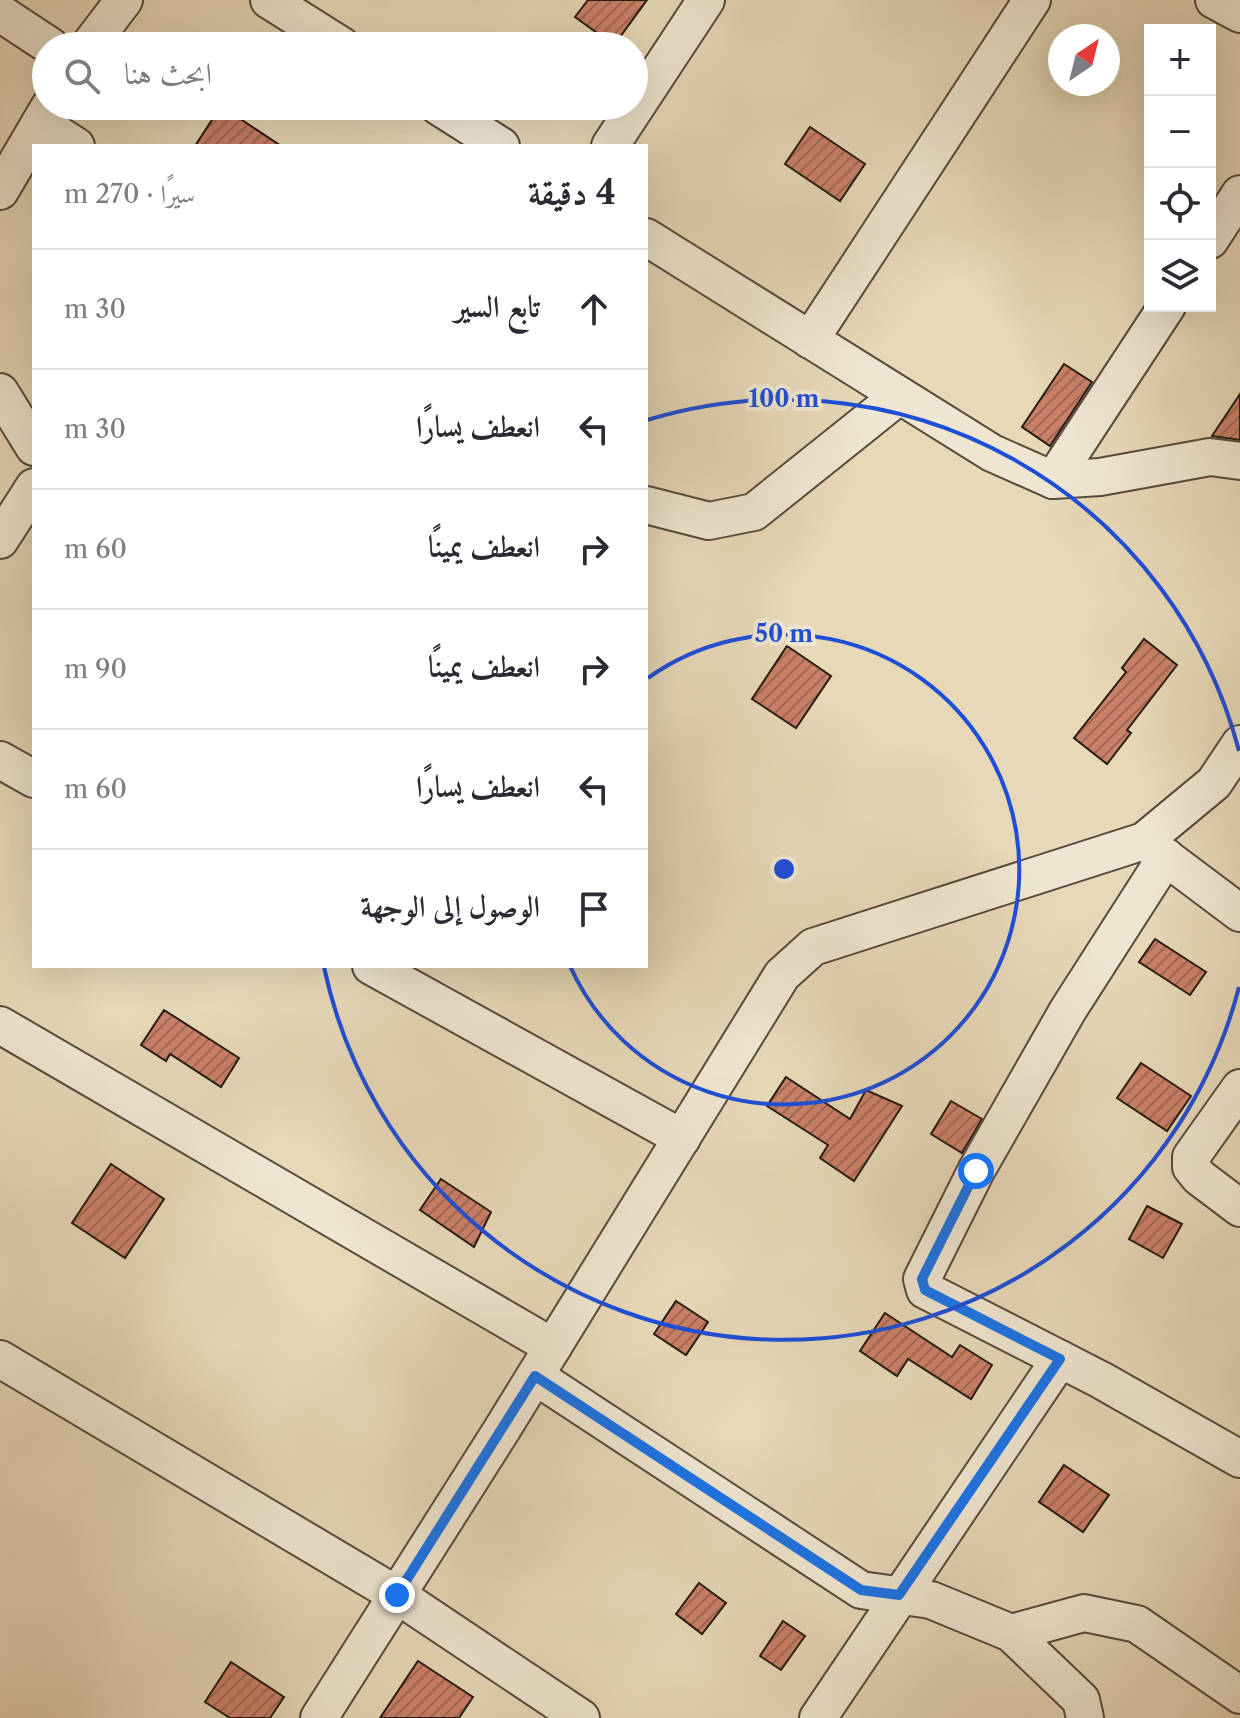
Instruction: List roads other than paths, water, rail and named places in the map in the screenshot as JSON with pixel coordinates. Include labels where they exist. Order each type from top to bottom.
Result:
[{"type":"street","points":[[100,32],[124,0]]},
{"type":"street","points":[[269,0],[320,32]]},
{"type":"street","points":[[648,88],[706,0]]},
{"type":"street","points":[[810,340],[1032,0]]},
{"type":"street","points":[[1214,0],[1240,14]]},
{"type":"street","points":[[0,13],[32,34]]},
{"type":"street","points":[[0,191],[42,120]]},
{"type":"street","points":[[50,120],[74,144]]},
{"type":"street","points":[[460,120],[498,144]]},
{"type":"street","points":[[611,144],[627,120]]},
{"type":"street","points":[[1216,231],[1240,194]]},
{"type":"street","points":[[648,238],[992,453],[1053,480],[1100,477],[1210,457],[1240,461]]},
{"type":"street","points":[[1053,480],[1163,312]]},
{"type":"street","points":[[0,392],[18,427]]},
{"type":"street","points":[[648,507],[709,521],[754,512],[899,396]]},
{"type":"street","points":[[0,540],[32,490]]},
{"type":"street","points":[[1240,744],[1214,783],[1155,849],[976,1171],[922,1279],[925,1290],[1060,1359],[1240,1459]]},
{"type":"street","points":[[0,760],[32,778]]},
{"type":"street","points":[[1155,849],[1240,913]]},
{"type":"street","points":[[319,1718],[544,1362],[782,975],[813,947],[1155,849]]},
{"type":"street","points":[[375,968],[682,1138]]},
{"type":"street","points":[[0,1025],[544,1362],[861,1590],[931,1600],[1011,1633],[1081,1700],[1085,1718]]},
{"type":"street","points":[[1240,1088],[1191,1157],[1191,1167],[1199,1177],[1240,1208]]},
{"type":"street","points":[[0,1359],[397,1595],[581,1718]]},
{"type":"street","points":[[818,1718],[1060,1359]]},
{"type":"street","points":[[1011,1633],[1084,1613],[1137,1624],[1240,1695]]}]
